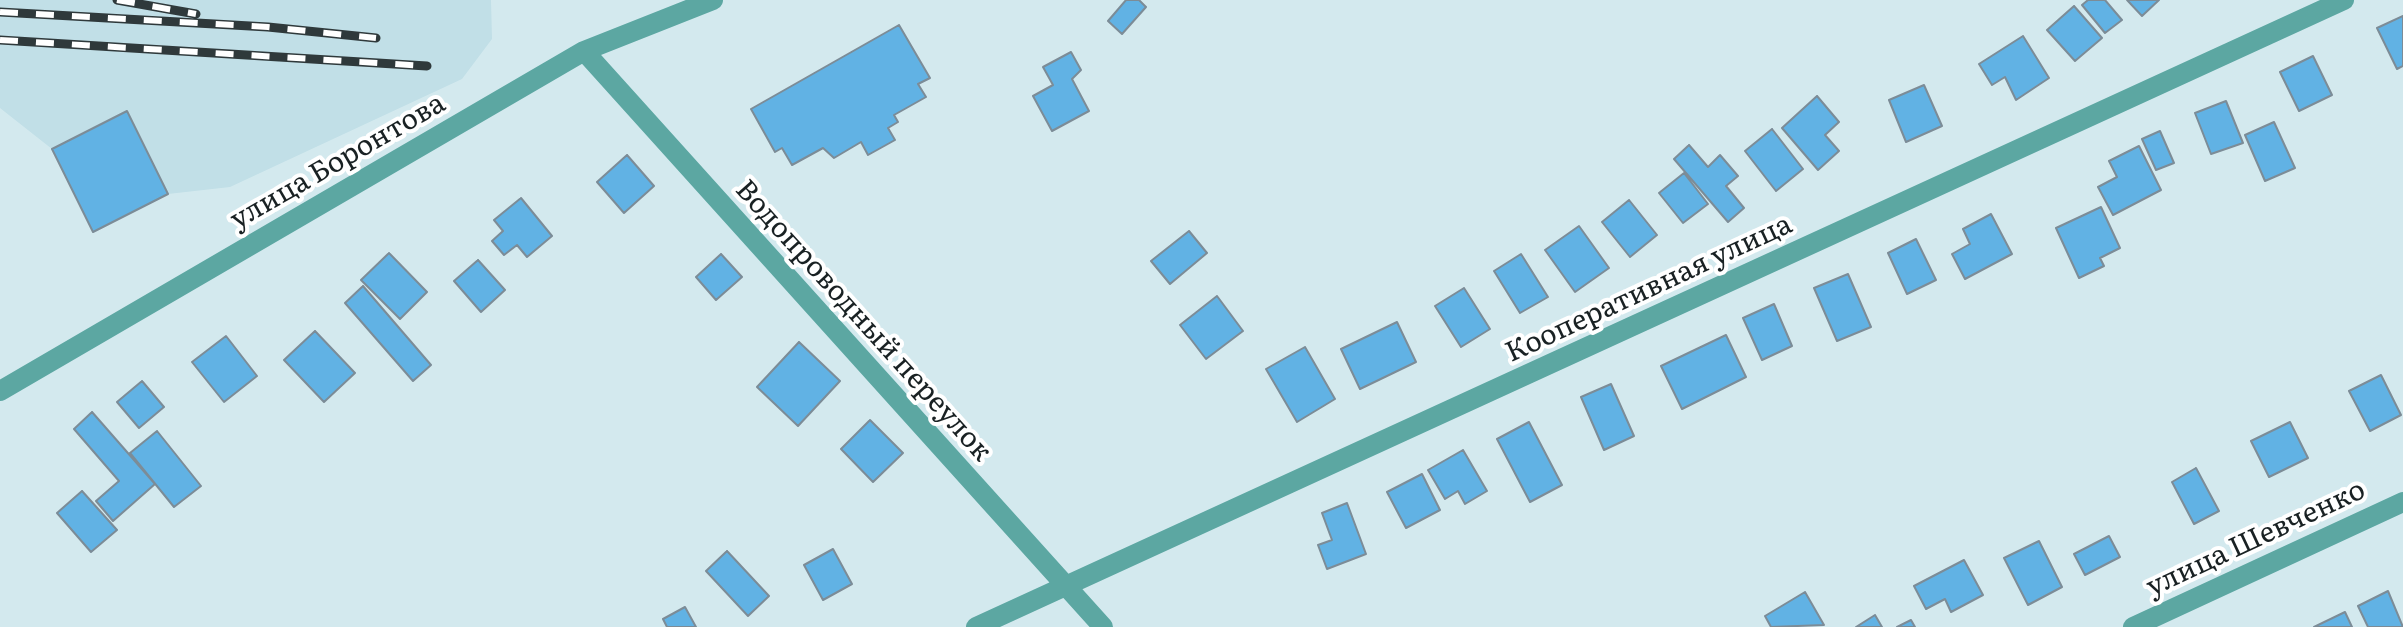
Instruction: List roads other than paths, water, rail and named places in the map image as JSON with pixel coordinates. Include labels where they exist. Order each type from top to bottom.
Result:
[{"type":"street","name":"улица Боронтова","points":[[0,391],[584,51],[713,0]]},
{"type":"street","name":"Кооперативная улица","points":[[976,627],[1066,589],[2344,0]]},
{"type":"street","name":"Водопроводный переулок","points":[[584,51],[1103,627]]},
{"type":"street","name":"улица Шевченко","points":[[2133,627],[2403,502]]},
{"type":"railway","points":[[117,0],[196,14]]},
{"type":"railway","points":[[0,12],[268,27],[376,38]]},
{"type":"railway","points":[[0,40],[427,66]]}]
